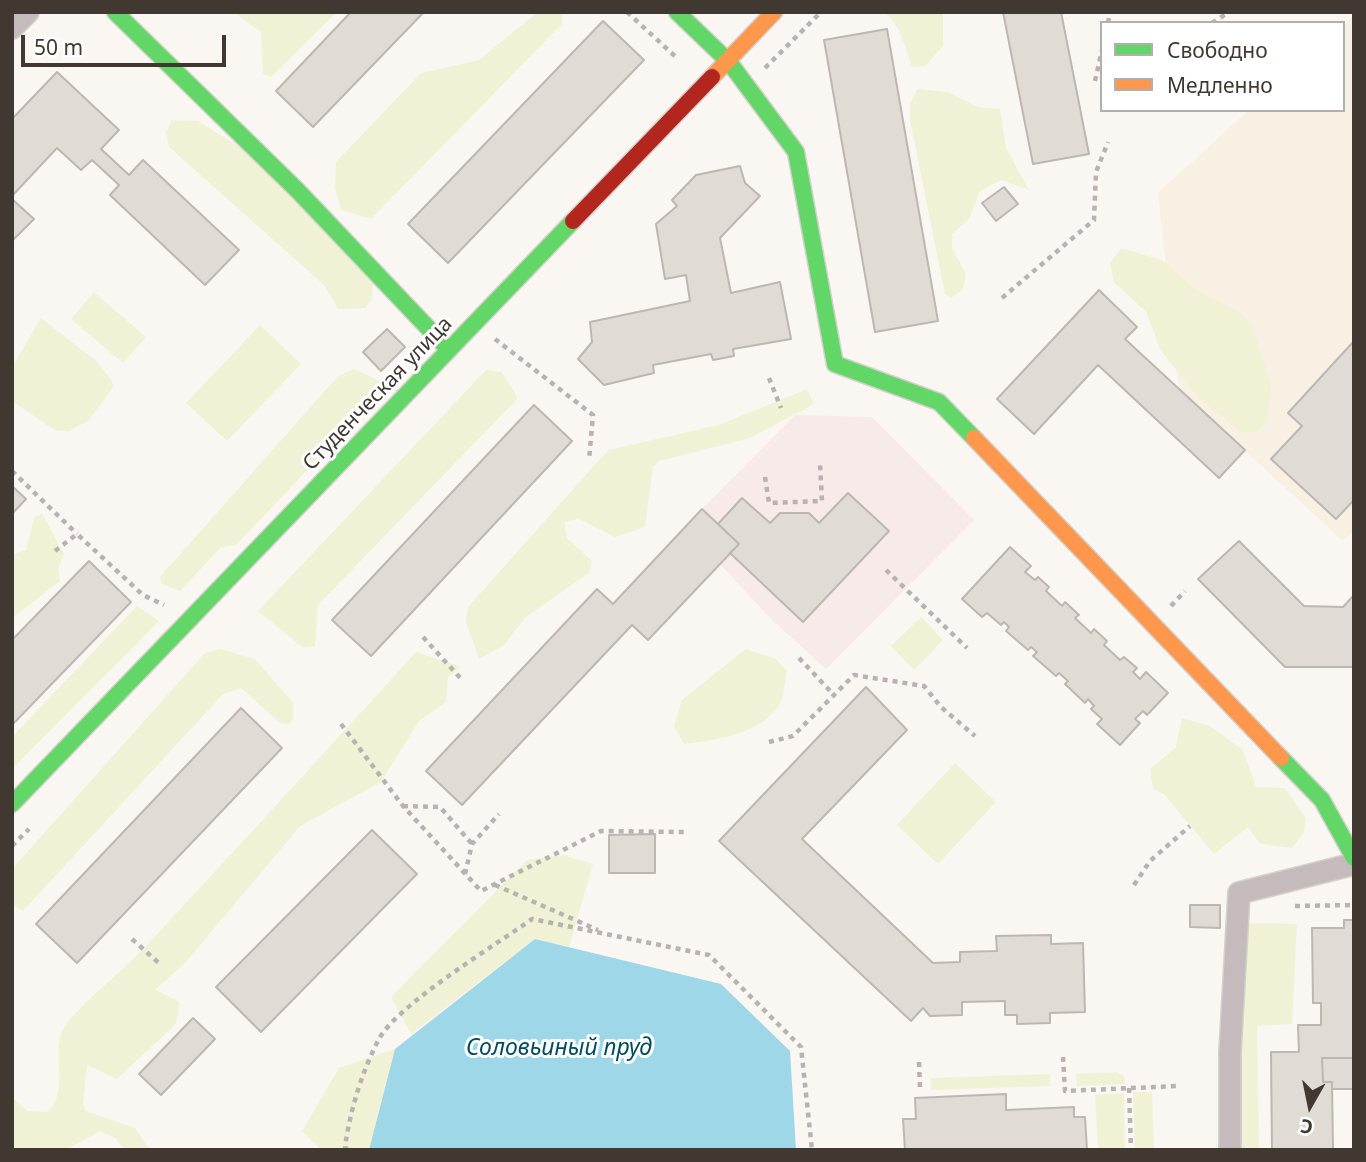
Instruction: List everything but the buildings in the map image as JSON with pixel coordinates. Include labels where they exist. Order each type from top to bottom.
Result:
[{"type":"street","points":[[12,28],[29,12]]},
{"type":"street","points":[[115,12],[298,191],[449,350]]},
{"type":"street","points":[[677,12],[729,62],[796,152],[835,364],[939,402],[1322,800],[1354,858]]},
{"type":"street","name":"Студенческая улица","points":[[12,804],[729,62],[774,12]]},
{"type":"street","points":[[1230,1150],[1230,1052],[1239,893],[1354,864]]},
{"type":"path","points":[[627,12],[677,58]]},
{"type":"path","points":[[1095,81],[1100,59]]},
{"type":"path","points":[[1002,298],[1094,220],[1096,172],[1108,142]]},
{"type":"path","points":[[476,323],[593,415],[589,460]]},
{"type":"path","points":[[769,378],[781,408]]},
{"type":"path","points":[[765,477],[769,503],[822,501],[820,464]]},
{"type":"path","points":[[12,471],[143,595],[165,606],[210,599]]},
{"type":"path","points":[[55,551],[77,534]]},
{"type":"path","points":[[886,570],[967,648]]},
{"type":"path","points":[[422,637],[463,681]]},
{"type":"path","points":[[799,658],[834,695]]},
{"type":"path","points":[[769,742],[793,736],[854,675],[924,686],[946,713],[975,736]]},
{"type":"path","points":[[341,724],[403,806],[481,891],[601,831],[684,831]]},
{"type":"path","points":[[403,806],[440,807],[472,844]]},
{"type":"path","points":[[465,875],[472,844],[499,814]]},
{"type":"path","points":[[1134,885],[1150,861],[1190,826]]},
{"type":"path","points":[[495,885],[608,935]]},
{"type":"path","points":[[346,1149],[350,1115],[380,1037],[414,1003],[532,919],[709,955],[801,1047],[812,1150]]},
{"type":"path","points":[[132,939],[161,965]]},
{"type":"path","points":[[1063,1057],[1065,1091],[1178,1086]]},
{"type":"path","points":[[919,1062],[920,1088]]},
{"type":"path","points":[[1129,1088],[1131,1150]]},
{"type":"shaded area","points":[[1354,16],[1354,531],[1343,541],[1179,390],[1158,193],[1247,112],[1345,112],[1345,23]]},
{"type":"shaded area","points":[[795,415],[872,417],[974,520],[826,669],[770,618],[720,564],[739,544],[702,509]]},
{"type":"green space","points":[[233,12],[337,12],[271,77],[263,74],[261,32]]},
{"type":"green space","points":[[538,12],[562,12],[562,24],[371,219],[341,210],[335,188],[336,162],[421,73],[479,60]]},
{"type":"green space","points":[[883,12],[943,12],[943,46],[925,66],[912,67],[898,29]]},
{"type":"green space","points":[[918,89],[948,92],[978,107],[1000,109],[1006,148],[1029,190],[1001,180],[980,191],[969,219],[952,234],[952,248],[966,274],[963,289],[951,298],[945,294],[910,120],[910,103]]},
{"type":"green space","points":[[172,120],[198,121],[248,152],[373,283],[372,299],[365,308],[338,309],[324,285],[169,147],[166,133]]},
{"type":"green space","points":[[1121,248],[1162,260],[1193,288],[1242,314],[1251,325],[1271,383],[1267,422],[1256,432],[1241,432],[1200,399],[1161,351],[1146,312],[1114,282],[1110,263]]},
{"type":"green space","points":[[94,292],[146,337],[123,363],[71,319]]},
{"type":"green space","points":[[41,318],[96,361],[112,381],[113,388],[88,421],[69,431],[56,431],[12,401],[12,367]]},
{"type":"green space","points":[[260,325],[301,364],[227,441],[186,403]]},
{"type":"green space","points":[[354,369],[382,382],[374,400],[236,545],[221,547],[180,591],[162,584],[160,577],[338,376]]},
{"type":"green space","points":[[486,370],[502,372],[518,398],[318,605],[315,646],[303,648],[258,611]]},
{"type":"green space","points":[[807,389],[814,404],[750,438],[659,461],[653,467],[645,527],[615,537],[579,519],[564,522],[567,538],[592,561],[589,573],[526,617],[504,645],[479,659],[466,622],[468,607],[608,450],[719,425]]},
{"type":"green space","points":[[42,513],[64,554],[58,569],[60,581],[12,618],[12,555],[26,550],[34,518]]},
{"type":"green space","points":[[137,606],[159,621],[12,769],[12,737]]},
{"type":"green space","points":[[921,617],[943,640],[914,670],[891,646]]},
{"type":"green space","points":[[220,649],[255,659],[293,703],[293,720],[288,724],[280,723],[241,688],[223,694],[23,911],[12,904],[12,869],[204,654]]},
{"type":"green space","points":[[746,649],[776,659],[787,671],[782,699],[775,711],[753,728],[725,737],[684,744],[674,726],[682,700]]},
{"type":"green space","points":[[416,652],[461,667],[448,677],[446,702],[419,721],[381,782],[300,826],[186,962],[155,990],[180,1002],[176,1024],[117,1079],[87,1065],[83,1105],[86,1111],[135,1128],[150,1150],[125,1150],[115,1138],[100,1131],[66,1150],[12,1150],[12,1097],[27,1111],[48,1112],[55,1102],[58,1090],[59,1043],[67,1023],[147,945]]},
{"type":"green space","points":[[1182,718],[1210,726],[1243,750],[1256,787],[1285,788],[1306,818],[1303,834],[1292,848],[1260,844],[1248,827],[1214,854],[1164,794],[1153,789],[1150,769],[1176,747]]},
{"type":"green space","points":[[955,763],[996,802],[938,864],[897,825]]},
{"type":"green space","points":[[563,855],[593,864],[569,947],[535,939],[411,1034],[391,997],[527,860]]},
{"type":"green space","points":[[1244,923],[1297,924],[1292,1024],[1257,1026],[1259,1150],[1238,1150],[1237,1035]]},
{"type":"green space","points":[[395,1049],[369,1150],[321,1150],[302,1131],[339,1068]]},
{"type":"green space","points":[[1117,1072],[1124,1076],[1125,1084],[1077,1086],[1076,1074]]},
{"type":"green space","points":[[1050,1074],[1050,1086],[931,1090],[931,1078]]},
{"type":"green space","points":[[1133,1092],[1152,1092],[1154,1150],[1135,1150]]},
{"type":"green space","points":[[1124,1093],[1125,1150],[1098,1150],[1095,1095]]},
{"type":"water","name":"Соловьиный пруд","points":[[535,939],[721,984],[790,1051],[796,1150],[369,1150],[395,1049]]},
{"type":"traffic: fast","points":[[115,12],[298,191],[449,350]]},
{"type":"traffic: fast","points":[[677,12],[729,62],[796,152],[835,364],[939,402],[974,438]]},
{"type":"traffic: fast","points":[[12,804],[573,221]]},
{"type":"traffic: fast","points":[[1281,758],[1322,800],[1354,858]]},
{"type":"traffic: slow","points":[[712,77],[774,12]]},
{"type":"traffic: slow","points":[[974,438],[1281,758]]},
{"type":"traffic: jam","points":[[573,221],[712,77]]}]
